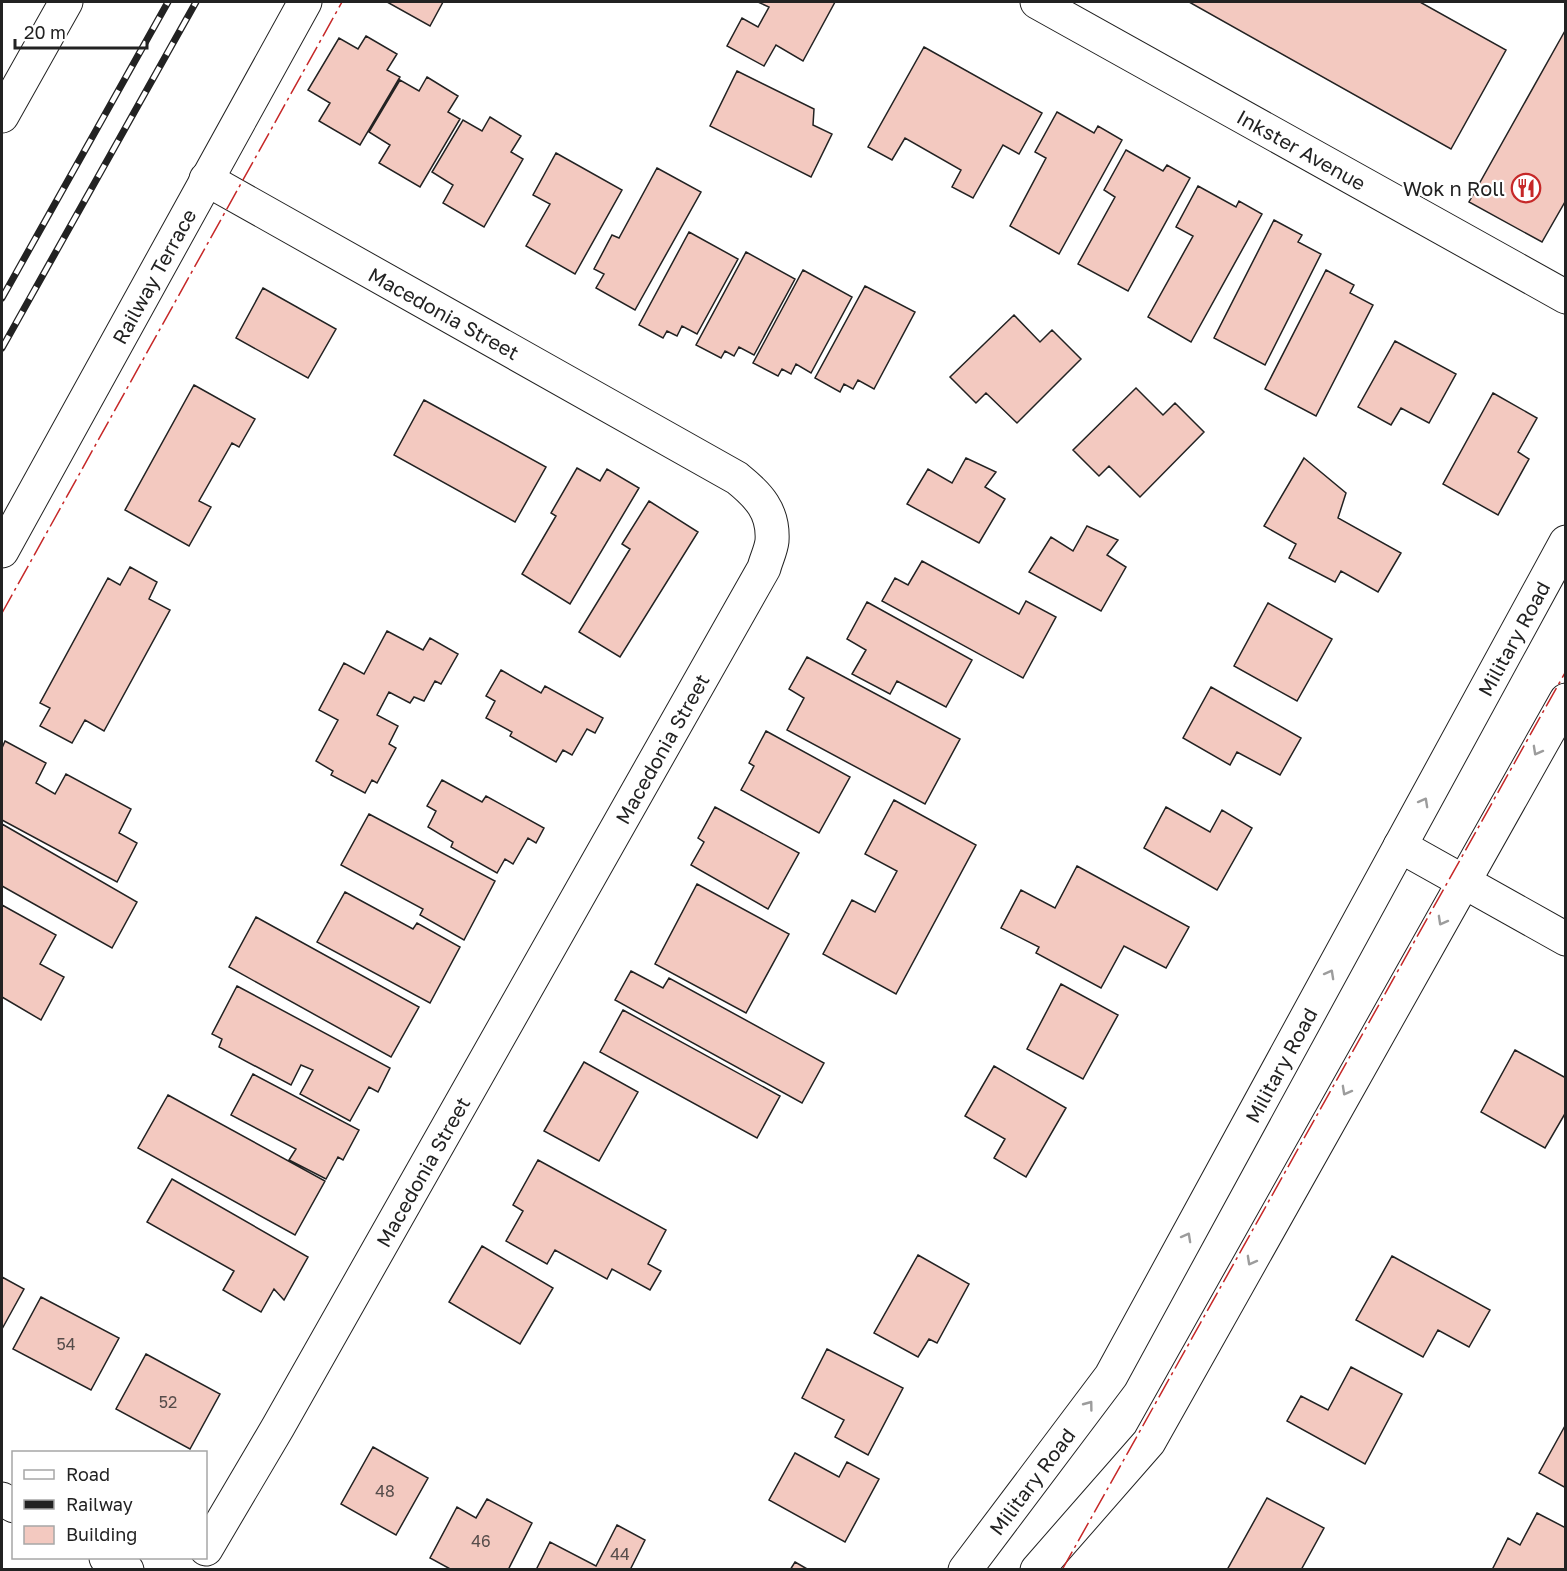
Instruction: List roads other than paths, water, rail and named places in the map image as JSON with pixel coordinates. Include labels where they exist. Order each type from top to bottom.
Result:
[{"type":"street","points":[[2,116],[66,2]]},
{"type":"street","name":"Railway Terrace","points":[[2,550],[305,2]]},
{"type":"street","name":"Inkster Avenue","points":[[1037,2],[1566,297]]},
{"type":"street","name":"Macedonia Street","points":[[206,179],[737,478],[757,495],[770,518],[772,541],[764,568],[278,1427],[207,1547]]},
{"type":"street","name":"Military Road","points":[[965,1569],[1111,1376],[1566,542]]},
{"type":"street","points":[[1037,1569],[1149,1442],[1566,700]]},
{"type":"street","points":[[1400,846],[1566,939]]},
{"type":"street","points":[[110,1559],[127,1569]]},
{"type":"railway","points":[[2,298],[168,2]]},
{"type":"railway","points":[[2,348],[196,2]]},
{"type":"place","name":"Wok n Roll","points":[[1526,188]]}]
